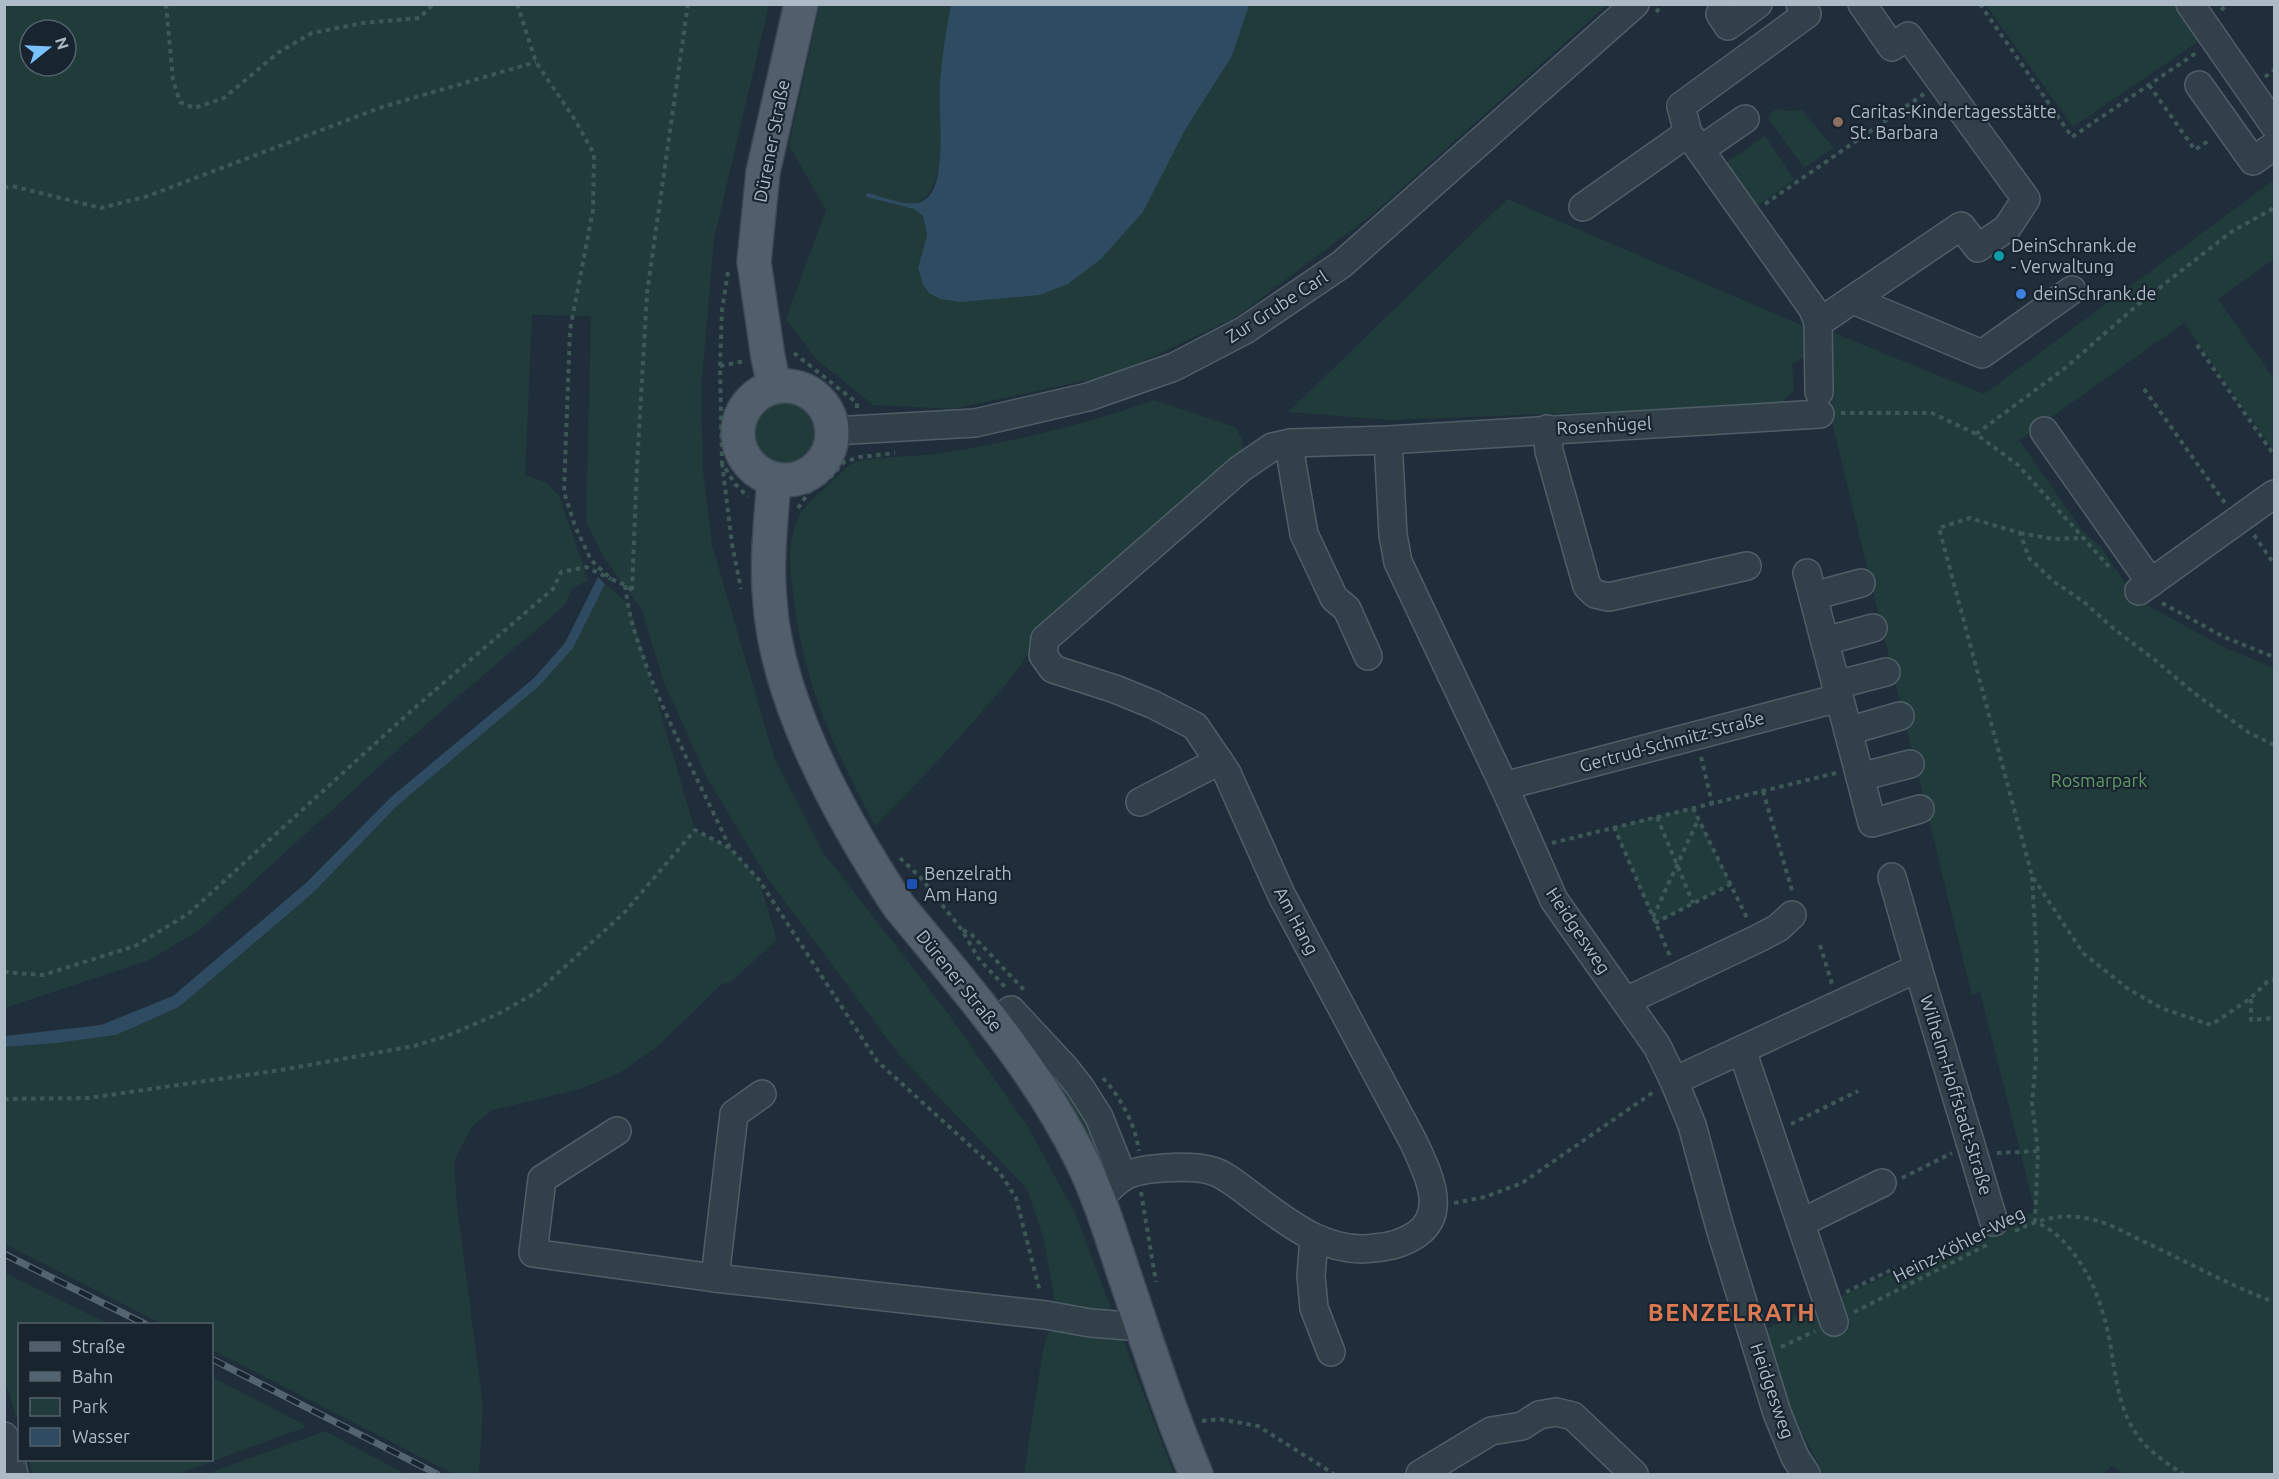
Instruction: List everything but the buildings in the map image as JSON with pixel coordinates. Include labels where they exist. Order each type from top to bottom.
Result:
[{"type":"main road","name":"Dürener Straße","points":[[771,372],[754,262],[763,172],[801,4]]},
{"type":"main road","points":[[771,372],[790,385],[813,394],[845,430],[813,472],[796,480],[780,499],[742,455],[737,436],[741,414],[759,392],[771,372]]},
{"type":"main road","name":"Dürener Straße","points":[[780,499],[768,552],[770,604],[780,657],[799,723],[837,802],[884,884],[898,905],[1019,1055],[1040,1086],[1081,1158],[1099,1198],[1176,1428],[1196,1474]]},
{"type":"street","name":"Zur Grube Carl","points":[[845,430],[975,423],[1088,398],[1174,367],[1245,330],[1342,264],[1635,4]]},
{"type":"street","points":[[1720,14],[1728,26],[1758,4]]},
{"type":"street","points":[[1818,323],[1961,226],[1978,248],[2007,228],[2026,199],[1908,36],[1892,47],[1862,4]]},
{"type":"street","points":[[2190,4],[2274,125]]},
{"type":"street","points":[[1809,8],[1681,106],[1694,141],[1813,309],[1818,323],[1820,403]]},
{"type":"street","points":[[2199,85],[2253,161],[2274,146]]},
{"type":"street","points":[[1583,207],[1694,141],[1744,119]]},
{"type":"street","points":[[1853,300],[1982,354],[2072,290]]},
{"type":"street","name":"Rosenhügel","points":[[1388,440],[1547,429],[1820,403]]},
{"type":"street","points":[[1547,429],[1549,451],[1587,586],[1595,594],[1609,597],[1747,566]]},
{"type":"street","points":[[2044,431],[2145,587],[2274,494]]},
{"type":"street","points":[[1281,445],[1388,440]]},
{"type":"street","name":"Heidgesweg","points":[[1388,440],[1393,535],[1398,562],[1504,786],[1554,900],[1657,1046],[1674,1081],[1692,1125],[1720,1228],[1782,1424],[1795,1457],[1806,1474]]},
{"type":"street","points":[[1281,445],[1291,458],[1304,534],[1334,598],[1347,609],[1368,656]]},
{"type":"street","name":"Am Hang","points":[[1281,445],[1240,469],[1045,639],[1042,647],[1043,655],[1053,669],[1064,675],[1116,689],[1195,726],[1227,773],[1281,894],[1414,1143],[1431,1183],[1434,1206]]},
{"type":"street","points":[[1861,582],[1810,585],[1872,823],[1920,809]]},
{"type":"street","points":[[1825,641],[1873,628]]},
{"type":"street","name":"Gertrud-Schmitz-Straße","points":[[1504,786],[1695,736],[1838,692],[1886,672]]},
{"type":"street","points":[[1848,731],[1900,716]]},
{"type":"street","points":[[1140,802],[1219,761]]},
{"type":"street","points":[[1859,772],[1910,764]]},
{"type":"street","name":"Wilhelm-Hoffstadt-Straße","points":[[1892,877],[1999,1233]]},
{"type":"street","points":[[1626,1001],[1757,939],[1778,928],[1792,915]]},
{"type":"street","name":"Wilhelm-Hoffstadt-Straße","points":[[1674,1081],[1918,968]]},
{"type":"street","points":[[993,1023],[1011,1010],[1065,1068],[1099,1117],[1123,1177]]},
{"type":"street","points":[[1742,1050],[1830,1312]]},
{"type":"street","points":[[715,1278],[734,1114],[762,1094]]},
{"type":"street","points":[[617,1131],[542,1179],[533,1253],[715,1278],[1046,1315],[1090,1323],[1142,1327]]},
{"type":"street","points":[[1099,1198],[1123,1177],[1137,1171],[1194,1168],[1210,1170],[1226,1177],[1314,1238],[1361,1250],[1390,1246],[1417,1234],[1425,1225],[1434,1206]]},
{"type":"street","points":[[1801,1223],[1882,1183]]},
{"type":"street","points":[[1314,1238],[1311,1276],[1314,1308],[1331,1352]]},
{"type":"street","points":[[1420,1474],[1491,1431],[1522,1426],[1539,1415],[1556,1412],[1573,1416],[1634,1474]]},
{"type":"street","points":[[4,1436],[14,1474]]},
{"type":"path","points":[[165,4],[173,80],[180,102],[194,108],[224,98],[279,52],[312,33],[363,23],[420,18],[433,4]]},
{"type":"path","points":[[517,4],[536,62],[575,120],[594,154],[592,210],[570,330],[564,492],[575,526],[591,560],[611,579]]},
{"type":"path","points":[[4,972],[43,975],[135,946],[188,914],[411,710],[553,589],[561,572],[586,567],[632,590],[647,294],[688,4]]},
{"type":"path","points":[[1980,4],[2072,137],[2216,40]]},
{"type":"path","points":[[4,188],[12,186],[100,208],[148,196],[382,107],[536,62]]},
{"type":"path","points":[[1747,216],[1942,81]]},
{"type":"path","points":[[2149,85],[2195,150],[2229,127]]},
{"type":"path","points":[[1976,434],[2064,369],[2135,307],[2231,232],[2274,208]]},
{"type":"path","points":[[2197,345],[2274,455]]},
{"type":"path","points":[[771,372],[794,353],[857,403],[845,430],[860,457]]},
{"type":"path","points":[[720,366],[722,463],[735,484],[750,499],[780,499]]},
{"type":"path","points":[[2144,389],[2274,564]]},
{"type":"path","points":[[1820,403],[1932,413],[1976,434],[2018,465],[2104,563],[2224,637],[2274,657]]},
{"type":"path","points":[[2084,538],[2053,538],[2020,533],[1971,518],[1940,528],[2032,876],[2037,962],[2034,1011],[2036,1060],[2032,1103],[2038,1152],[2035,1221],[2058,1236],[2081,1264],[2100,1300],[2110,1342],[2115,1381],[2124,1412],[2140,1439],[2183,1474]]},
{"type":"path","points":[[2020,533],[2029,558],[2054,581],[2085,602],[2114,629],[2194,693],[2248,732],[2274,745]]},
{"type":"path","points":[[625,585],[632,623],[660,702],[730,848],[759,880],[877,1061],[1000,1173],[1016,1198],[1046,1315]]},
{"type":"path","points":[[1695,736],[1712,803]]},
{"type":"path","points":[[1530,848],[1763,791],[1859,772]]},
{"type":"path","points":[[1763,791],[1795,900],[1792,915]]},
{"type":"path","points":[[1693,808],[1757,939]]},
{"type":"path","points":[[1657,817],[1693,903]]},
{"type":"path","points":[[1653,917],[1699,820]]},
{"type":"path","points":[[1614,827],[1679,977]]},
{"type":"path","points":[[4,1100],[89,1098],[281,1070],[414,1046],[447,1036],[500,1014],[537,992],[624,913],[695,830],[730,848]]},
{"type":"path","points":[[894,853],[921,878],[962,930]]},
{"type":"path","points":[[2032,876],[2083,953],[2127,988],[2161,1008],[2211,1025],[2251,998],[2267,982],[2274,980]]},
{"type":"path","points":[[912,884],[921,878]]},
{"type":"path","points":[[1655,923],[1731,884]]},
{"type":"path","points":[[1820,945],[1839,1005]]},
{"type":"path","points":[[2251,998],[2251,1020],[2274,1018]]},
{"type":"path","points":[[1434,1206],[1485,1197],[1512,1188],[1674,1081]]},
{"type":"path","points":[[1771,1134],[1858,1091]]},
{"type":"path","name":"Heinz-Köhler-Weg","points":[[1760,1358],[1830,1312],[1999,1233],[2035,1221],[2063,1216],[2087,1218],[2119,1230],[2242,1290],[2274,1302]]},
{"type":"path","points":[[1830,1312],[1895,1269]]},
{"type":"path","points":[[1199,1421],[1219,1419],[1258,1426],[1334,1474]]},
{"type":"green space","points":[[4,5],[769,5],[714,239],[701,390],[703,471],[712,545],[774,757],[822,851],[944,1008],[1028,1127],[1075,1213],[1174,1474],[1024,1474],[1043,1349],[1056,1309],[1044,1240],[1027,1189],[900,1056],[768,879],[707,778],[663,680],[642,610],[603,556],[586,522],[591,316],[532,315],[525,475],[547,483],[559,496],[588,580],[573,588],[565,605],[424,726],[200,930],[147,961],[5,1008]]},
{"type":"green space","points":[[820,5],[951,5],[940,165],[935,182],[922,200],[914,203],[866,194],[867,197],[914,209],[923,216],[927,235],[918,268],[1185,130],[1232,56],[1249,5],[1607,5],[1373,214],[1236,317],[1116,374],[953,409],[873,405],[815,358],[786,319],[826,210],[789,145]]},
{"type":"green space","points":[[1986,5],[2173,5],[2199,41],[2073,127]]},
{"type":"green space","points":[[1802,110],[1834,148],[1804,168],[1768,118],[1773,111]]},
{"type":"green space","points":[[1765,136],[1794,179],[1755,208],[1724,164]]},
{"type":"green space","name":"Rosmarpark","points":[[2274,180],[2274,259],[2218,299],[2274,379],[2274,451],[2184,323],[2019,440],[2082,530],[2100,546],[2136,599],[2223,647],[2274,668],[2274,1474],[2124,1474],[2112,1466],[2103,1474],[1823,1474],[1793,1414],[1766,1329],[2035,1211],[1980,992],[1972,996],[1832,423],[1829,331],[1984,394]]},
{"type":"green space","points":[[1508,199],[1808,328],[1806,356],[1792,364],[1794,391],[1779,405],[1391,420],[1288,412]]},
{"type":"green space","points":[[784,397],[797,399],[807,407],[815,417],[817,430],[815,443],[807,453],[797,461],[784,463],[771,461],[761,453],[753,443],[751,430],[753,417],[761,407],[771,399]]},
{"type":"green space","points":[[1154,400],[1235,427],[1242,439],[1243,451],[1032,642],[1023,661],[1004,687],[875,826],[833,741],[812,685],[804,655],[797,624],[790,561],[794,529],[803,510],[853,463],[880,458],[934,454],[1018,439]]},
{"type":"green space","points":[[605,584],[629,605],[695,830],[730,848],[759,880],[777,940],[731,982],[722,984],[659,1045],[621,1072],[580,1089],[493,1110],[473,1125],[454,1161],[457,1205],[483,1406],[479,1474],[454,1474],[213,1351],[213,1323],[160,1323],[5,1244],[4,1047],[116,1035],[179,1007],[313,893],[397,806],[456,756],[573,648]]},
{"type":"green space","points":[[1693,808],[1731,884],[1655,923],[1614,827]]},
{"type":"green space","points":[[1038,1049],[1096,1129],[1109,1175],[1104,1177],[1034,1054]]},
{"type":"green space","points":[[5,1273],[107,1323],[18,1323],[18,1424],[8,1389],[5,1390]]},
{"type":"green space","points":[[213,1378],[306,1427],[178,1474],[33,1474],[29,1461],[213,1461]]},
{"type":"green space","points":[[325,1431],[405,1474],[206,1474]]},
{"type":"water","points":[[951,5],[1249,5],[1232,56],[1185,130],[1143,212],[1101,259],[1068,284],[1040,295],[961,302],[940,299],[929,293],[923,284],[918,268],[927,235],[923,216],[914,209],[866,197],[869,193],[896,201],[917,203],[923,201],[931,193],[937,180],[941,146],[940,82]]},
{"type":"water","points":[[598,577],[605,584],[573,648],[539,686],[397,806],[313,893],[179,1007],[116,1035],[5,1047],[5,1036],[101,1025],[173,996],[306,883],[391,797],[534,678],[565,643]]},
{"type":"railway","points":[[4,1254],[143,1323]]},
{"type":"railway","points":[[213,1360],[437,1474]]},
{"type":"place","name":"Caritas-Kindertagesstätte St. Barbara","points":[[1838,122]]},
{"type":"place","name":"DeinSchrank.de - Verwaltung","points":[[1999,256]]},
{"type":"place","name":"deinSchrank.de","points":[[2021,294]]},
{"type":"place","name":"Benzelrath Am Hang","points":[[912,884]]},
{"type":"district","name":"BENZELRATH","points":[[1732,1313]]}]
